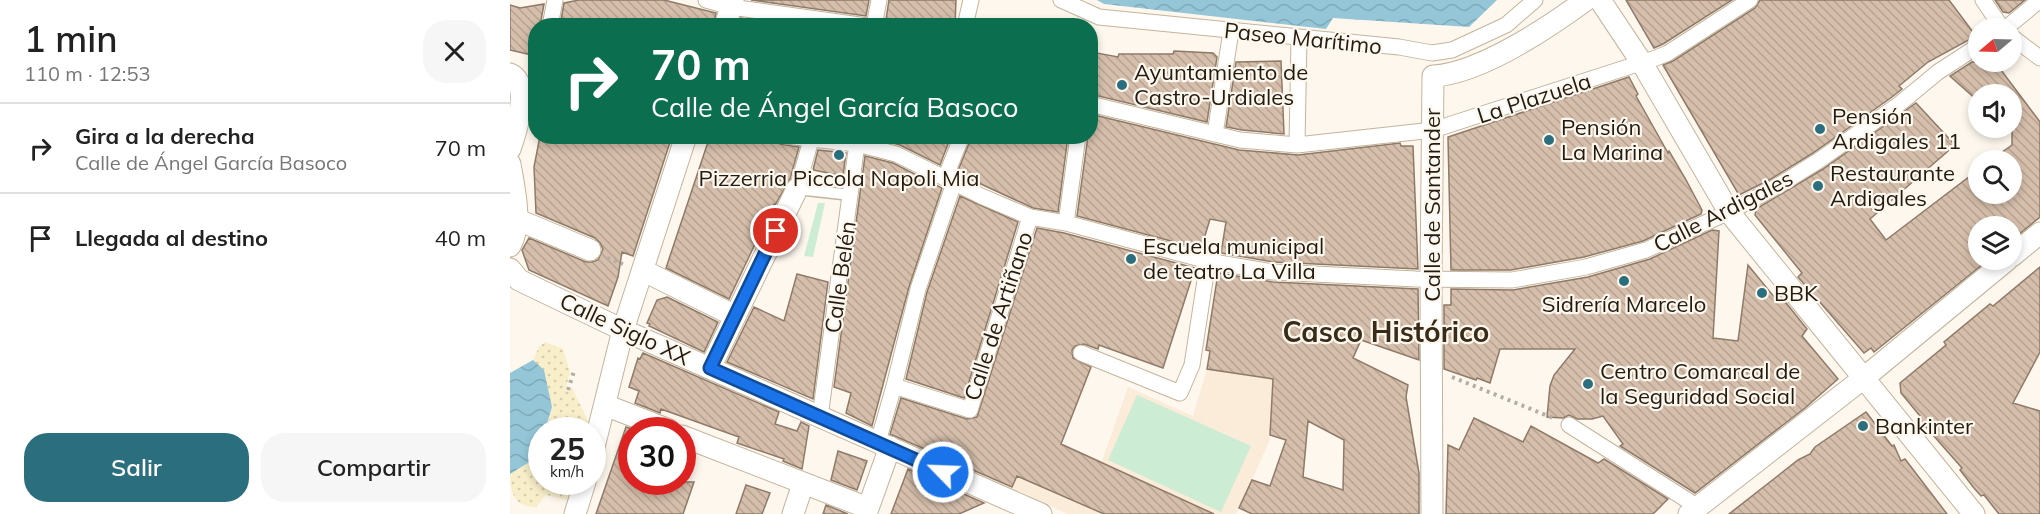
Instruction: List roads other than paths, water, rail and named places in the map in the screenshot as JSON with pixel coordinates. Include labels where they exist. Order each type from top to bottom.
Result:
[{"type":"street","points":[[552,18],[555,0]]},
{"type":"street","points":[[706,0],[730,11],[794,18]]},
{"type":"street","points":[[876,18],[879,0]]},
{"type":"street","points":[[967,18],[971,0]]},
{"type":"street","name":"Paseo Marítimo","points":[[1061,0],[1099,17],[1432,53],[1452,50],[1506,25],[1535,0]]},
{"type":"street","name":"Calle de Santander","points":[[1432,514],[1433,76],[1448,75],[1488,59],[1554,23],[1586,0]]},
{"type":"street","points":[[1600,0],[1642,63],[1729,212],[1974,514]]},
{"type":"street","name":"La Plazuela","points":[[1098,106],[1246,141],[1297,145],[1433,130],[1668,53],[1750,0]]},
{"type":"street","points":[[1983,0],[1996,18]]},
{"type":"street","points":[[2017,18],[2040,0]]},
{"type":"street","points":[[1215,134],[1231,31]]},
{"type":"street","points":[[1297,145],[1299,38]]},
{"type":"street","points":[[2022,44],[2040,58]]},
{"type":"street","name":"Calle Ardigales","points":[[869,144],[896,154],[1030,217],[1066,223],[1208,261],[1273,272],[1512,280],[1586,267],[1646,250],[1729,212],[1818,161],[1968,52]]},
{"type":"street","points":[[510,74],[519,84],[521,93],[520,108],[510,149]]},
{"type":"street","points":[[602,417],[623,330],[684,144]]},
{"type":"street","points":[[710,368],[797,189],[810,144]]},
{"type":"street","name":"Calle Belén","points":[[820,417],[857,144]]},
{"type":"street","points":[[696,442],[867,511],[918,289],[960,144]]},
{"type":"street","points":[[1066,223],[1077,144]]},
{"type":"street","points":[[510,164],[516,219],[514,238],[510,246]]},
{"type":"street","name":"Calle de Artiñano","points":[[894,386],[970,410],[1030,217]]},
{"type":"street","points":[[516,219],[590,250]]},
{"type":"street","points":[[2022,248],[2040,233]]},
{"type":"street","points":[[1081,353],[1180,393],[1192,365],[1208,261]]},
{"type":"street","name":"Calle Siglo XX","points":[[510,269],[519,280],[623,330],[1041,514]]},
{"type":"street","points":[[1569,425],[1694,510],[1864,377],[1995,270]]},
{"type":"street","points":[[644,271],[735,316]]},
{"type":"street","points":[[605,405],[636,417]]},
{"type":"street","points":[[793,514],[803,484]]},
{"type":"street","points":[[575,514],[581,495]]},
{"type":"lane","points":[[797,189],[851,195]]},
{"type":"water","points":[[1097,0],[1497,0],[1469,27],[1333,18],[1326,29],[1104,4]]},
{"type":"water","points":[[533,360],[544,370],[552,407],[549,417],[528,417],[528,463],[510,474],[510,373]]},
{"type":"place","name":"Ayuntamiento de Castro-Urdiales","points":[[1122,85]]},
{"type":"place","name":"Pensión Ardigales 11","points":[[1820,129]]},
{"type":"place","name":"Pensión La Marina","points":[[1549,140]]},
{"type":"place","name":"Pizzerria Piccola Napoli Mia","points":[[839,155]]},
{"type":"place","name":"Restaurante Ardigales","points":[[1818,186]]},
{"type":"place","name":"Escuela municipal de teatro La Villa","points":[[1131,259]]},
{"type":"place","name":"Sidrería Marcelo","points":[[1624,281]]},
{"type":"place","name":"BBK","points":[[1762,293]]},
{"type":"place","name":"Centro Comarcal de la Seguridad Social","points":[[1588,384]]},
{"type":"place","name":"Bankinter","points":[[1863,426]]},
{"type":"district","name":"Casco Histórico","points":[[1386,331]]}]
